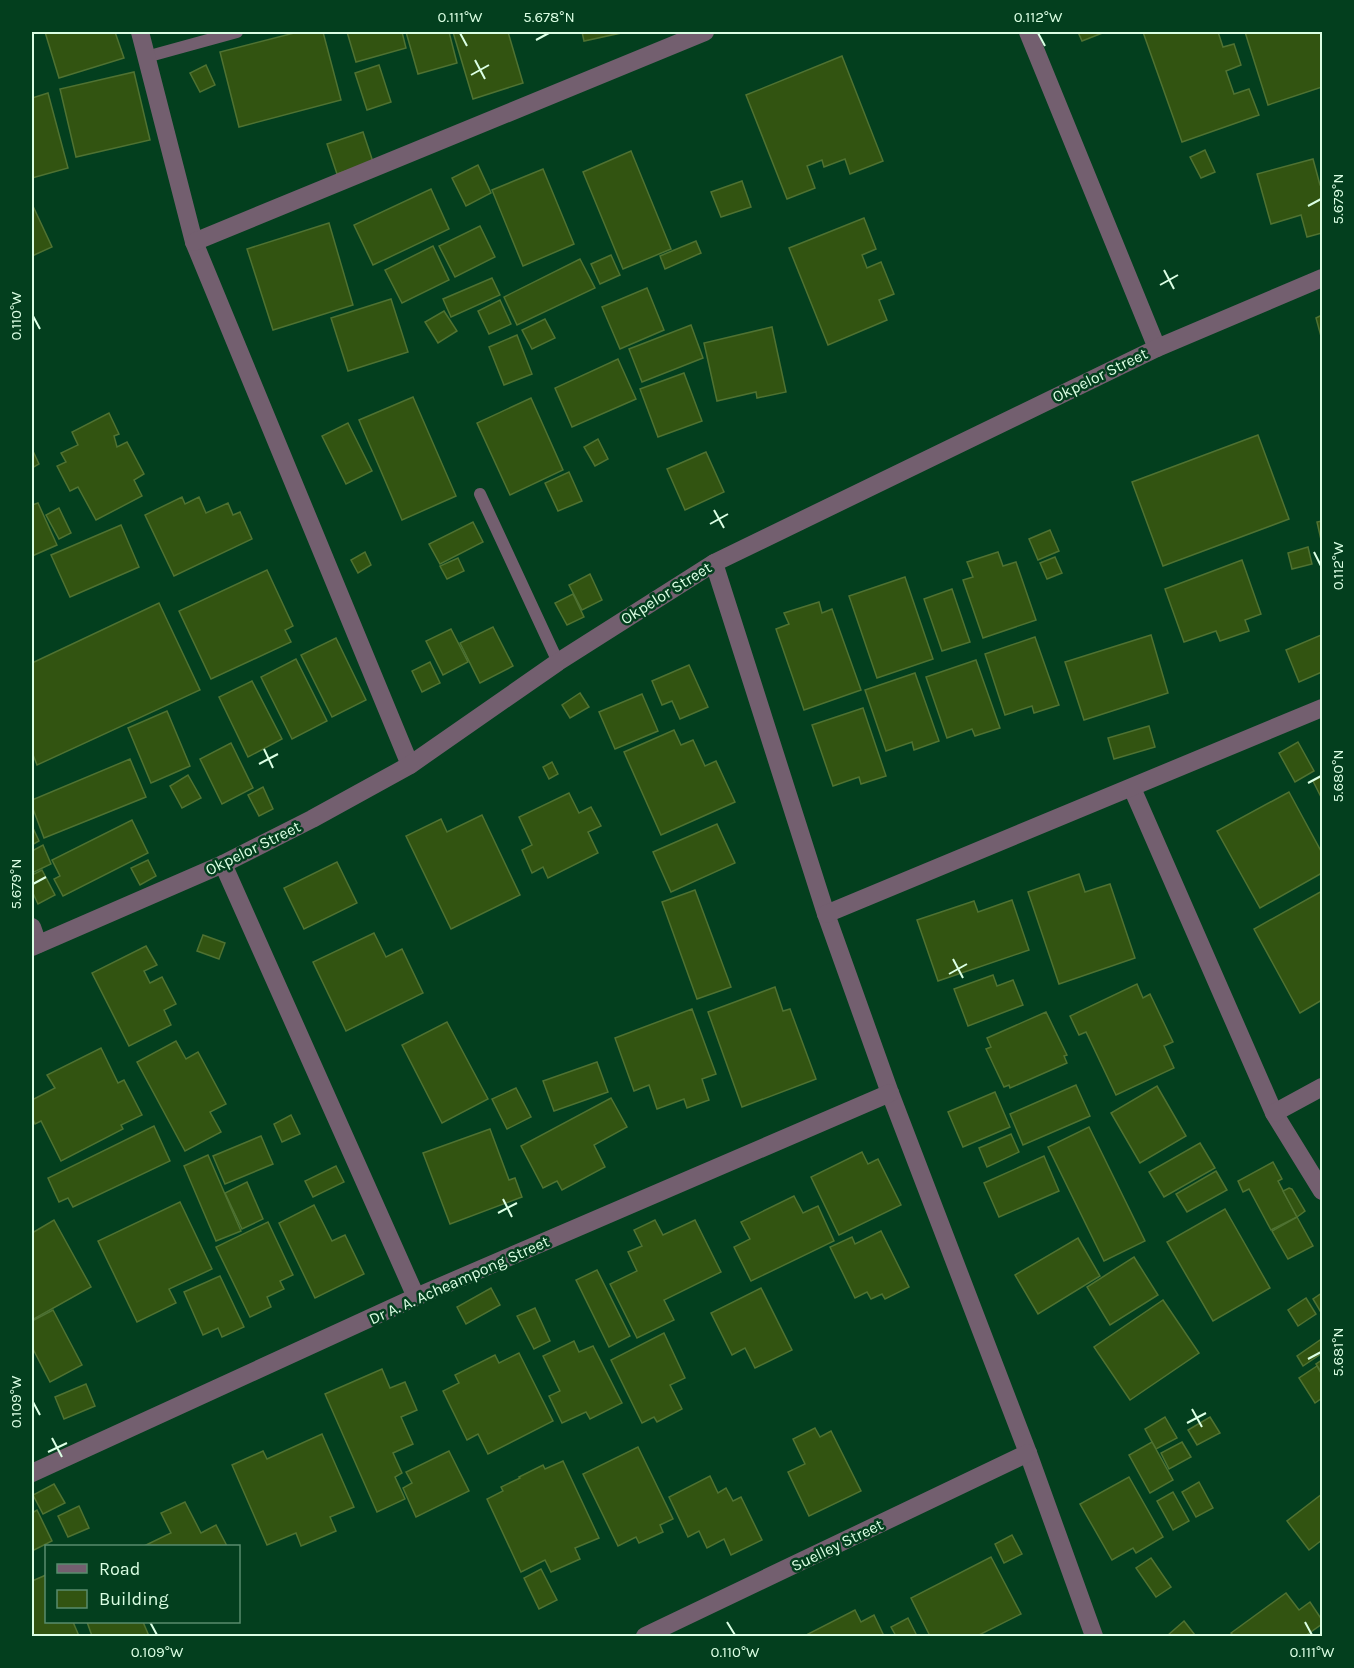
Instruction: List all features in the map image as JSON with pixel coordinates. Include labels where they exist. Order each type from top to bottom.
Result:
[{"type":"street","points":[[140,32],[194,242],[410,765]]},
{"type":"street","points":[[194,242],[705,32]]},
{"type":"street","points":[[1028,32],[1157,348]]},
{"type":"street","name":"Okpelor Street","points":[[34,939],[223,864],[312,819],[410,765],[558,662],[714,563],[1157,348],[1323,278]]},
{"type":"street","points":[[714,563],[826,914],[890,1093],[1028,1453],[1094,1636]]},
{"type":"street","points":[[826,914],[1323,708]]},
{"type":"street","points":[[1132,788],[1274,1113],[1323,1191]]},
{"type":"street","points":[[223,864],[416,1298]]},
{"type":"street","points":[[1274,1113],[1323,1087]]},
{"type":"street","name":"Dr A. A. Acheampong Street","points":[[32,1473],[416,1298],[890,1093]]},
{"type":"street","name":"Suelley Street","points":[[645,1636],[1028,1453]]},
{"type":"lane","points":[[146,57],[237,32]]},
{"type":"lane","points":[[480,494],[558,662]]},
{"type":"building","points":[[45,32],[115,32],[124,58],[59,78]]},
{"type":"building","points":[[298,32],[323,32],[341,100],[239,127],[220,52]]},
{"type":"building","points":[[347,32],[402,32],[406,48],[356,62]]},
{"type":"building","points":[[406,32],[449,32],[457,63],[418,74]]},
{"type":"building","points":[[453,32],[508,32],[523,83],[473,99]]},
{"type":"building","points":[[582,32],[626,32],[584,41]]},
{"type":"building","points":[[1078,32],[1105,32],[1082,41]]},
{"type":"building","points":[[1143,32],[1218,32],[1223,47],[1234,44],[1241,65],[1226,71],[1234,94],[1249,89],[1259,115],[1182,142]]},
{"type":"building","points":[[1245,32],[1322,32],[1322,87],[1268,105]]},
{"type":"building","points":[[842,56],[883,161],[850,174],[845,159],[824,167],[822,160],[807,166],[815,188],[787,199],[746,95]]},
{"type":"building","points":[[206,65],[215,85],[200,92],[190,73]]},
{"type":"building","points":[[379,65],[391,102],[367,110],[355,73]]},
{"type":"building","points":[[134,72],[150,140],[76,157],[60,89]]},
{"type":"building","points":[[48,93],[68,168],[32,178],[32,98]]},
{"type":"building","points":[[363,132],[373,162],[337,174],[327,144]]},
{"type":"building","points":[[1205,150],[1215,172],[1201,178],[1190,157]]},
{"type":"building","points":[[631,151],[671,249],[623,269],[583,172]]},
{"type":"building","points":[[1313,159],[1320,185],[1322,185],[1322,233],[1307,237],[1301,215],[1271,224],[1257,174]]},
{"type":"building","points":[[478,165],[491,193],[466,206],[452,178]]},
{"type":"building","points":[[543,169],[574,244],[523,266],[492,190]]},
{"type":"building","points":[[742,181],[751,207],[721,217],[711,192]]},
{"type":"building","points":[[431,189],[449,229],[373,265],[354,225]]},
{"type":"building","points":[[32,204],[52,247],[32,256]]},
{"type":"building","points":[[864,218],[876,249],[862,255],[867,268],[881,262],[894,294],[879,300],[887,320],[828,345],[789,248]]},
{"type":"building","points":[[329,223],[353,305],[273,330],[247,249]]},
{"type":"building","points":[[480,226],[495,257],[455,277],[439,246]]},
{"type":"building","points":[[696,241],[701,253],[665,269],[660,256]]},
{"type":"building","points":[[433,246],[449,280],[402,303],[385,270]]},
{"type":"building","points":[[611,255],[620,275],[600,284],[591,264]]},
{"type":"building","points":[[580,259],[595,288],[517,325],[504,297]]},
{"type":"building","points":[[492,278],[500,295],[451,317],[443,299]]},
{"type":"building","points":[[647,288],[664,330],[620,349],[602,307]]},
{"type":"building","points":[[391,299],[408,352],[348,371],[331,318]]},
{"type":"building","points":[[500,300],[511,324],[489,334],[478,311]]},
{"type":"building","points":[[444,311],[457,331],[438,343],[425,322]]},
{"type":"building","points":[[1322,315],[1322,340],[1316,318]]},
{"type":"building","points":[[545,319],[555,338],[532,349],[522,330]]},
{"type":"building","points":[[691,325],[703,358],[642,382],[629,349]]},
{"type":"building","points":[[772,327],[786,392],[757,398],[756,392],[717,401],[704,343]]},
{"type":"building","points":[[517,335],[532,374],[504,385],[489,347]]},
{"type":"building","points":[[618,359],[636,399],[572,427],[555,388]]},
{"type":"building","points":[[684,373],[702,421],[658,437],[640,389]]},
{"type":"building","points":[[413,397],[456,496],[402,520],[359,420]]},
{"type":"building","points":[[531,398],[563,470],[510,495],[477,423]]},
{"type":"building","points":[[109,413],[119,434],[114,436],[117,447],[127,442],[144,474],[134,480],[142,496],[96,520],[78,487],[70,491],[57,466],[66,462],[61,453],[78,445],[72,432]]},
{"type":"building","points":[[348,423],[372,471],[346,484],[322,436]]},
{"type":"building","points":[[1258,435],[1289,519],[1163,566],[1132,482]]},
{"type":"building","points":[[598,439],[608,459],[595,466],[584,447]]},
{"type":"building","points":[[32,449],[39,464],[32,468]]},
{"type":"building","points":[[706,452],[724,492],[685,510],[667,469]]},
{"type":"building","points":[[569,472],[582,501],[558,511],[545,483]]},
{"type":"building","points":[[182,497],[185,504],[199,497],[206,513],[228,503],[233,515],[240,512],[252,539],[174,576],[145,515]]},
{"type":"building","points":[[38,503],[57,545],[32,556],[32,505]]},
{"type":"building","points":[[59,508],[71,533],[59,539],[46,515]]},
{"type":"building","points":[[1322,521],[1322,544],[1317,522]]},
{"type":"building","points":[[473,522],[483,542],[440,564],[429,544]]},
{"type":"building","points":[[121,525],[139,567],[70,597],[51,555]]},
{"type":"building","points":[[1050,530],[1059,551],[1038,560],[1029,539]]},
{"type":"building","points":[[1308,547],[1312,564],[1292,569],[1288,553]]},
{"type":"building","points":[[365,552],[371,565],[358,573],[351,560]]},
{"type":"building","points":[[998,552],[1003,566],[1016,562],[1036,620],[983,638],[963,580],[973,577],[967,562]]},
{"type":"building","points":[[1055,557],[1062,573],[1047,579],[1040,563]]},
{"type":"building","points":[[458,558],[464,571],[447,579],[440,566]]},
{"type":"building","points":[[1242,560],[1261,614],[1245,620],[1249,631],[1220,641],[1216,631],[1184,642],[1165,589]]},
{"type":"building","points":[[267,570],[293,626],[285,630],[291,642],[211,679],[179,611]]},
{"type":"building","points":[[590,574],[602,600],[582,610],[569,585]]},
{"type":"building","points":[[905,577],[933,659],[877,678],[849,596]]},
{"type":"building","points":[[952,589],[970,642],[942,651],[924,599]]},
{"type":"building","points":[[573,594],[584,617],[567,625],[555,603]]},
{"type":"building","points":[[819,602],[822,613],[832,609],[861,690],[804,710],[776,629],[789,624],[784,613]]},
{"type":"building","points":[[159,603],[200,690],[37,765],[32,752],[32,663]]},
{"type":"building","points":[[493,627],[513,666],[480,683],[460,643]]},
{"type":"building","points":[[451,629],[468,662],[443,675],[426,641]]},
{"type":"building","points":[[1151,635],[1168,693],[1084,720],[1065,662]]},
{"type":"building","points":[[1321,635],[1322,672],[1299,682],[1286,650]]},
{"type":"building","points":[[1035,637],[1059,705],[1034,713],[1032,706],[1005,715],[985,654]]},
{"type":"building","points":[[336,638],[366,700],[332,717],[301,655]]},
{"type":"building","points":[[296,659],[327,721],[292,739],[261,677]]},
{"type":"building","points":[[976,660],[1000,728],[975,736],[972,729],[947,738],[926,677]]},
{"type":"building","points":[[430,662],[440,683],[422,692],[412,671]]},
{"type":"building","points":[[689,665],[708,707],[680,719],[672,701],[662,705],[652,681]]},
{"type":"building","points":[[915,673],[939,741],[914,750],[912,742],[886,751],[865,690]]},
{"type":"building","points":[[252,681],[282,739],[248,757],[219,697]]},
{"type":"building","points":[[580,693],[589,707],[570,718],[562,705]]},
{"type":"building","points":[[642,694],[658,731],[615,749],[599,712]]},
{"type":"building","points":[[863,708],[886,776],[861,784],[859,777],[833,786],[812,725]]},
{"type":"building","points":[[167,711],[190,766],[151,783],[128,728]]},
{"type":"building","points":[[1149,726],[1155,747],[1114,759],[1108,738]]},
{"type":"building","points":[[674,730],[681,745],[693,740],[705,766],[716,761],[735,802],[661,835],[624,752]]},
{"type":"building","points":[[1298,742],[1314,771],[1295,782],[1279,753]]},
{"type":"building","points":[[231,743],[253,788],[222,804],[200,759]]},
{"type":"building","points":[[130,759],[146,797],[44,838],[32,806],[32,800]]},
{"type":"building","points":[[552,762],[558,774],[549,779],[543,767]]},
{"type":"building","points":[[188,775],[201,798],[182,808],[170,786]]},
{"type":"building","points":[[1322,776],[1322,799],[1313,781]]},
{"type":"building","points":[[263,787],[273,809],[259,816],[248,795]]},
{"type":"building","points":[[1289,792],[1322,853],[1322,873],[1260,908],[1217,831]]},
{"type":"building","points":[[569,793],[579,813],[591,807],[601,826],[588,832],[598,853],[548,878],[543,867],[532,873],[522,850],[532,845],[519,817]]},
{"type":"building","points":[[482,815],[520,895],[451,929],[406,836],[441,819],[447,832]]},
{"type":"building","points":[[132,820],[148,853],[63,896],[54,879],[60,876],[52,860]]},
{"type":"building","points":[[717,824],[735,863],[671,892],[653,852]]},
{"type":"building","points":[[32,826],[39,841],[32,845]]},
{"type":"building","points":[[43,845],[51,864],[32,873],[32,851]]},
{"type":"building","points":[[148,860],[156,876],[140,885],[131,868]]},
{"type":"building","points":[[337,862],[357,903],[304,929],[284,888]]},
{"type":"building","points":[[42,870],[55,895],[38,904],[32,891],[32,875]]},
{"type":"building","points":[[1079,874],[1085,892],[1110,884],[1135,958],[1059,984],[1028,892]]},
{"type":"building","points":[[695,890],[731,987],[697,999],[662,902]]},
{"type":"building","points":[[1322,891],[1322,1000],[1300,1013],[1254,929]]},
{"type":"building","points":[[1012,900],[1029,950],[938,981],[917,920],[974,901],[978,912]]},
{"type":"building","points":[[374,933],[386,957],[402,949],[423,993],[346,1031],[313,962]]},
{"type":"building","points":[[203,935],[225,943],[219,959],[197,951]]},
{"type":"building","points":[[146,946],[157,965],[144,971],[150,983],[162,977],[176,1004],[164,1010],[171,1025],[129,1046],[92,973]]},
{"type":"building","points":[[993,975],[997,986],[1013,980],[1023,1005],[968,1026],[954,989]]},
{"type":"building","points":[[1137,984],[1143,998],[1150,994],[1173,1042],[1164,1046],[1174,1068],[1116,1095],[1086,1032],[1079,1035],[1070,1016]]},
{"type":"building","points":[[775,987],[783,1011],[790,1009],[816,1079],[742,1107],[708,1012]]},
{"type":"building","points":[[692,1009],[716,1074],[702,1079],[709,1100],[687,1108],[684,1099],[657,1109],[649,1085],[634,1091],[615,1038]]},
{"type":"building","points":[[1046,1012],[1067,1055],[1064,1056],[1067,1063],[1010,1088],[1009,1085],[1004,1087],[986,1049],[991,1047],[987,1038]]},
{"type":"building","points":[[447,1022],[488,1099],[442,1123],[402,1045]]},
{"type":"building","points":[[176,1041],[186,1059],[198,1052],[226,1104],[210,1112],[221,1132],[185,1151],[137,1062]]},
{"type":"building","points":[[101,1048],[118,1083],[124,1080],[142,1115],[121,1125],[123,1129],[61,1161],[41,1121],[35,1124],[32,1117],[32,1100],[55,1088],[47,1075]]},
{"type":"building","points":[[597,1062],[608,1092],[554,1111],[543,1081]]},
{"type":"building","points":[[1076,1085],[1090,1116],[1023,1145],[1010,1114]]},
{"type":"building","points":[[1157,1086],[1186,1136],[1140,1163],[1111,1113]]},
{"type":"building","points":[[516,1088],[531,1117],[507,1129],[492,1099]]},
{"type":"building","points":[[995,1092],[1010,1127],[963,1147],[948,1112]]},
{"type":"building","points":[[611,1098],[627,1127],[594,1145],[605,1167],[562,1190],[557,1181],[543,1188],[521,1146]]},
{"type":"building","points":[[291,1115],[300,1134],[282,1142],[274,1124]]},
{"type":"building","points":[[154,1126],[170,1161],[73,1207],[68,1198],[59,1202],[48,1178]]},
{"type":"building","points":[[1089,1127],[1145,1241],[1104,1261],[1048,1147]]},
{"type":"building","points":[[490,1129],[509,1180],[515,1178],[522,1197],[450,1224],[423,1153]]},
{"type":"building","points":[[1011,1134],[1019,1152],[987,1167],[979,1148]]},
{"type":"building","points":[[261,1136],[273,1164],[225,1184],[213,1156]]},
{"type":"building","points":[[1200,1143],[1215,1168],[1164,1197],[1149,1172]]},
{"type":"building","points":[[862,1152],[868,1164],[878,1159],[901,1205],[839,1235],[811,1177]]},
{"type":"building","points":[[208,1155],[241,1231],[216,1241],[184,1166]]},
{"type":"building","points":[[1044,1156],[1059,1191],[999,1217],[984,1183]]},
{"type":"building","points":[[1273,1162],[1282,1179],[1278,1181],[1297,1217],[1271,1230],[1249,1189],[1243,1192],[1238,1181]]},
{"type":"building","points":[[336,1166],[344,1182],[313,1197],[305,1181]]},
{"type":"building","points":[[1216,1171],[1227,1190],[1187,1212],[1176,1194]]},
{"type":"building","points":[[247,1182],[263,1219],[242,1229],[225,1193]]},
{"type":"building","points":[[1292,1189],[1305,1211],[1297,1217],[1283,1191]]},
{"type":"building","points":[[794,1196],[803,1213],[818,1206],[834,1241],[751,1281],[734,1247],[750,1239],[741,1222]]},
{"type":"building","points":[[180,1202],[212,1269],[169,1289],[176,1303],[137,1322],[98,1241]]},
{"type":"building","points":[[314,1205],[332,1241],[345,1235],[364,1274],[315,1298],[279,1223]]},
{"type":"building","points":[[1225,1209],[1270,1288],[1213,1321],[1167,1242]]},
{"type":"building","points":[[1297,1217],[1313,1246],[1288,1259],[1272,1231]]},
{"type":"building","points":[[54,1220],[91,1287],[32,1320],[32,1233]]},
{"type":"building","points":[[655,1220],[663,1235],[695,1220],[721,1272],[664,1300],[674,1320],[637,1338],[610,1284],[637,1271],[628,1252],[642,1246],[634,1230]]},
{"type":"building","points":[[268,1222],[293,1275],[280,1281],[284,1289],[267,1297],[271,1307],[250,1317],[216,1247]]},
{"type":"building","points":[[881,1231],[909,1287],[885,1299],[882,1294],[871,1299],[867,1292],[855,1298],[830,1247],[852,1237],[855,1244]]},
{"type":"building","points":[[1078,1238],[1100,1276],[1038,1314],[1015,1275]]},
{"type":"building","points":[[1134,1257],[1158,1295],[1110,1325],[1087,1287]]},
{"type":"building","points":[[597,1270],[630,1336],[609,1347],[576,1280]]},
{"type":"building","points":[[220,1276],[244,1327],[222,1337],[218,1328],[203,1335],[184,1292]]},
{"type":"building","points":[[491,1288],[500,1305],[466,1324],[457,1307]]},
{"type":"building","points":[[761,1288],[792,1350],[755,1368],[745,1348],[732,1355],[711,1313]]},
{"type":"building","points":[[1322,1293],[1322,1314],[1313,1299]]},
{"type":"building","points":[[1306,1298],[1316,1314],[1298,1326],[1288,1310]]},
{"type":"building","points":[[1163,1300],[1199,1353],[1130,1400],[1094,1347]]},
{"type":"building","points":[[535,1308],[550,1341],[534,1349],[517,1316]]},
{"type":"building","points":[[53,1310],[82,1365],[50,1382],[32,1347],[32,1321]]},
{"type":"building","points":[[664,1333],[685,1378],[670,1385],[682,1409],[657,1422],[654,1417],[642,1423],[611,1360]]},
{"type":"building","points":[[1320,1340],[1322,1353],[1303,1366],[1297,1356]]},
{"type":"building","points":[[574,1341],[579,1352],[593,1346],[622,1403],[590,1419],[586,1412],[562,1423],[549,1396],[560,1391],[543,1356]]},
{"type":"building","points":[[519,1353],[553,1421],[488,1454],[478,1434],[467,1440],[443,1391],[459,1383],[455,1375],[495,1355],[499,1363]]},
{"type":"building","points":[[1322,1360],[1322,1373],[1316,1364]]},
{"type":"building","points":[[1317,1366],[1322,1375],[1322,1398],[1315,1403],[1299,1378]]},
{"type":"building","points":[[382,1369],[390,1388],[405,1382],[417,1410],[401,1417],[413,1444],[393,1453],[402,1473],[395,1477],[405,1499],[377,1512],[325,1394]]},
{"type":"building","points":[[86,1384],[95,1406],[64,1419],[55,1397]]},
{"type":"building","points":[[1165,1417],[1177,1438],[1156,1449],[1145,1429]]},
{"type":"building","points":[[1210,1417],[1220,1433],[1197,1445],[1188,1430]]},
{"type":"building","points":[[815,1428],[820,1437],[831,1431],[861,1491],[809,1516],[788,1472],[805,1464],[793,1439]]},
{"type":"building","points":[[322,1434],[354,1507],[330,1517],[336,1531],[301,1546],[296,1533],[267,1545],[232,1465],[263,1451],[267,1459]]},
{"type":"building","points":[[1152,1442],[1173,1480],[1150,1493],[1129,1455]]},
{"type":"building","points":[[1182,1442],[1191,1457],[1169,1469],[1161,1453]]},
{"type":"building","points":[[638,1447],[673,1519],[660,1525],[663,1532],[639,1543],[636,1537],[618,1546],[583,1474]]},
{"type":"building","points":[[449,1451],[469,1491],[416,1517],[403,1488],[412,1483],[406,1472]]},
{"type":"building","points":[[563,1461],[599,1538],[575,1548],[580,1559],[551,1572],[545,1560],[521,1572],[487,1499],[503,1491],[501,1487],[543,1465],[545,1469]]},
{"type":"building","points":[[710,1476],[718,1493],[726,1488],[733,1501],[741,1497],[762,1540],[731,1555],[724,1539],[707,1548],[699,1531],[688,1537],[669,1497]]},
{"type":"building","points":[[1129,1477],[1163,1537],[1136,1553],[1133,1548],[1112,1560],[1080,1504]]},
{"type":"building","points":[[1199,1482],[1213,1508],[1196,1517],[1182,1492]]},
{"type":"building","points":[[54,1484],[65,1503],[43,1514],[33,1495]]},
{"type":"building","points":[[1173,1492],[1189,1521],[1173,1530],[1157,1501]]},
{"type":"building","points":[[1322,1494],[1322,1540],[1309,1550],[1287,1521]]},
{"type":"building","points":[[185,1502],[201,1533],[216,1525],[226,1545],[146,1545],[171,1533],[161,1513]]},
{"type":"building","points":[[79,1506],[89,1528],[68,1537],[58,1516]]},
{"type":"building","points":[[37,1510],[52,1541],[32,1551],[32,1513]]},
{"type":"building","points":[[1012,1535],[1022,1554],[1004,1563],[995,1544]]},
{"type":"building","points":[[991,1557],[1021,1614],[977,1636],[930,1636],[911,1598]]},
{"type":"building","points":[[1151,1558],[1171,1587],[1156,1597],[1136,1568]]},
{"type":"building","points":[[541,1569],[557,1600],[539,1609],[524,1578]]},
{"type":"building","points":[[45,1575],[45,1623],[73,1623],[79,1636],[32,1636],[32,1581]]},
{"type":"building","points":[[1286,1593],[1299,1610],[1310,1602],[1322,1620],[1322,1624],[1305,1636],[1234,1636],[1231,1633]]},
{"type":"building","points":[[855,1610],[861,1622],[874,1615],[884,1636],[809,1636],[808,1634]]},
{"type":"building","points":[[908,1618],[917,1636],[896,1636],[891,1627]]},
{"type":"building","points":[[1184,1621],[1195,1635],[1167,1636]]},
{"type":"building","points":[[87,1623],[143,1623],[149,1636],[92,1636]]}]
